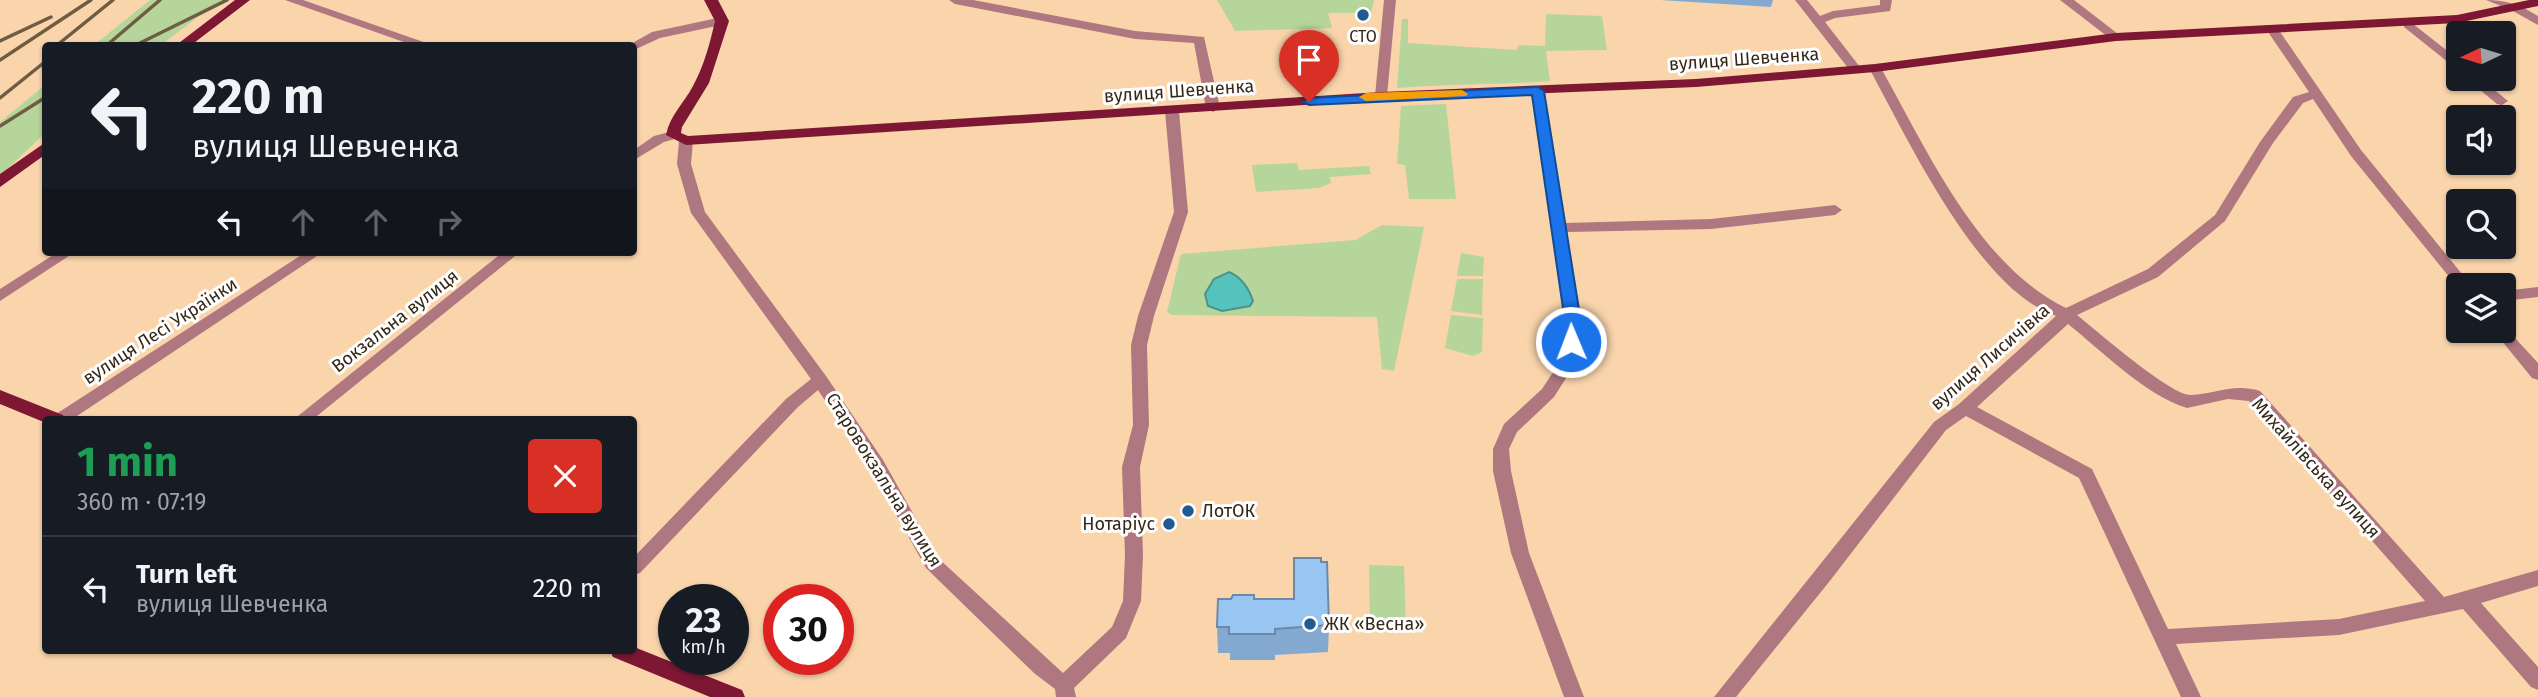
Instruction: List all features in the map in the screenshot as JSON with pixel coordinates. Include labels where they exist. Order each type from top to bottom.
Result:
[{"type":"main road","points":[[186,42],[243,0]]},
{"type":"main road","points":[[679,138],[674,124],[701,86],[715,51],[722,21],[711,0]]},
{"type":"main road","name":"вулиця Шевченка","points":[[679,138],[1172,111],[1381,96],[1696,83],[1875,68],[2116,37],[2408,24],[2457,19],[2538,2]]},
{"type":"main road","points":[[0,182],[42,149]]},
{"type":"main road","points":[[0,397],[48,416]]},
{"type":"main road","points":[[628,654],[734,697]]},
{"type":"street","points":[[291,0],[417,42]]},
{"type":"street","points":[[956,0],[1135,35],[1200,40],[1213,108]]},
{"type":"street","points":[[1381,96],[1390,0]]},
{"type":"street","name":"вулиця Шевченка","points":[[1801,0],[1856,69]]},
{"type":"street","points":[[2066,0],[2116,37]]},
{"type":"street","points":[[2492,0],[2515,7],[2538,21]]},
{"type":"street","points":[[1818,21],[1833,15],[1882,9],[1886,3]]},
{"type":"street","points":[[637,44],[656,35],[722,21]]},
{"type":"street","points":[[2408,24],[2446,56]]},
{"type":"street","points":[[2272,29],[2356,153],[2454,273]]},
{"type":"street","points":[[1875,68],[1936,178],[1990,257],[2048,310],[2067,315]]},
{"type":"street","points":[[1538,91],[1573,322],[1569,361],[1548,393],[1510,428],[1501,449],[1502,471],[1520,553],[1574,697]]},
{"type":"street","points":[[2489,91],[2502,101]]},
{"type":"street","name":"вулиця Лисичівка","points":[[1724,697],[1823,577],[1940,426],[1965,408],[2075,308],[2153,273],[2220,218],[2267,142],[2298,100],[2317,94]]},
{"type":"street","points":[[1065,691],[1119,632],[1132,601],[1134,555],[1131,467],[1141,425],[1139,345],[1181,212],[1172,111]]},
{"type":"street","points":[[637,154],[659,139],[679,138]]},
{"type":"street","name":"Старовокзальна вулиця","points":[[679,138],[698,213],[820,380],[877,465],[932,563],[1065,691]]},
{"type":"street","points":[[1558,228],[1711,224],[1835,210]]},
{"type":"street","points":[[0,296],[62,256]]},
{"type":"street","name":"вулиця Лесі Українки","points":[[64,416],[310,256]]},
{"type":"street","name":"Вокзальна вулиця","points":[[306,416],[508,256]]},
{"type":"street","points":[[2516,295],[2538,292]]},
{"type":"street","name":"Михайлівська вулиця","points":[[2067,315],[2162,390],[2187,402],[2228,393],[2254,395],[2441,606]]},
{"type":"street","points":[[2512,343],[2538,374]]},
{"type":"street","name":"Старовокзальна вулиця","points":[[637,565],[792,403],[820,380]]},
{"type":"street","points":[[1965,408],[2086,474],[2191,697]]},
{"type":"street","points":[[2162,637],[2339,627],[2467,600],[2538,578]]},
{"type":"street","points":[[2467,600],[2538,681]]},
{"type":"green space","points":[[150,0],[230,0],[198,17],[165,42],[98,42]]},
{"type":"green space","points":[[1217,0],[1374,0],[1371,13],[1328,13],[1332,28],[1235,31]]},
{"type":"green space","points":[[1546,14],[1602,16],[1607,50],[1546,51],[1550,81],[1397,88],[1402,19],[1408,19],[1408,43],[1516,50],[1519,45],[1545,46]]},
{"type":"green space","points":[[42,87],[42,136],[0,176],[0,122]]},
{"type":"green space","points":[[1446,104],[1456,199],[1409,199],[1405,165],[1397,164],[1401,106]]},
{"type":"green space","points":[[1297,163],[1299,170],[1369,166],[1371,174],[1330,177],[1331,183],[1319,188],[1256,192],[1252,165]]},
{"type":"green space","points":[[1382,225],[1424,227],[1394,371],[1382,369],[1377,317],[1172,315],[1167,312],[1181,254],[1355,240]]},
{"type":"green space","points":[[1461,253],[1484,257],[1483,276],[1457,276]]},
{"type":"green space","points":[[1457,279],[1483,279],[1482,315],[1451,311]]},
{"type":"green space","points":[[1451,315],[1483,318],[1482,352],[1473,356],[1445,348]]},
{"type":"green space","points":[[1369,565],[1404,566],[1406,629],[1370,628]]},
{"type":"water","points":[[1229,272],[1247,288],[1253,301],[1250,306],[1222,311],[1208,306],[1205,294],[1214,279]]},
{"type":"building","points":[[1294,558],[1321,558],[1321,562],[1327,562],[1329,625],[1275,629],[1275,634],[1229,634],[1229,627],[1217,627],[1218,599],[1231,599],[1233,595],[1254,595],[1254,599],[1294,599]]},
{"type":"railway","points":[[0,60],[91,0]]},
{"type":"railway","points":[[61,42],[113,0]]},
{"type":"railway","points":[[111,42],[160,0]]},
{"type":"railway","points":[[142,42],[227,0]]},
{"type":"railway","points":[[0,41],[51,17]]},
{"type":"railway","points":[[0,98],[42,64]]},
{"type":"railway","points":[[0,126],[42,100]]},
{"type":"slow traffic","points":[[1366,97],[1462,94]]},
{"type":"place","name":"СТО","points":[[1363,15]]},
{"type":"place","name":"ЛотОК","points":[[1188,511]]},
{"type":"place","name":"Нотаріус","points":[[1169,524]]},
{"type":"place","name":"ЖК «Весна»","points":[[1310,624]]},
{"type":"route","points":[[1309,102],[1381,96],[1538,91],[1573,322],[1571,342]]}]
